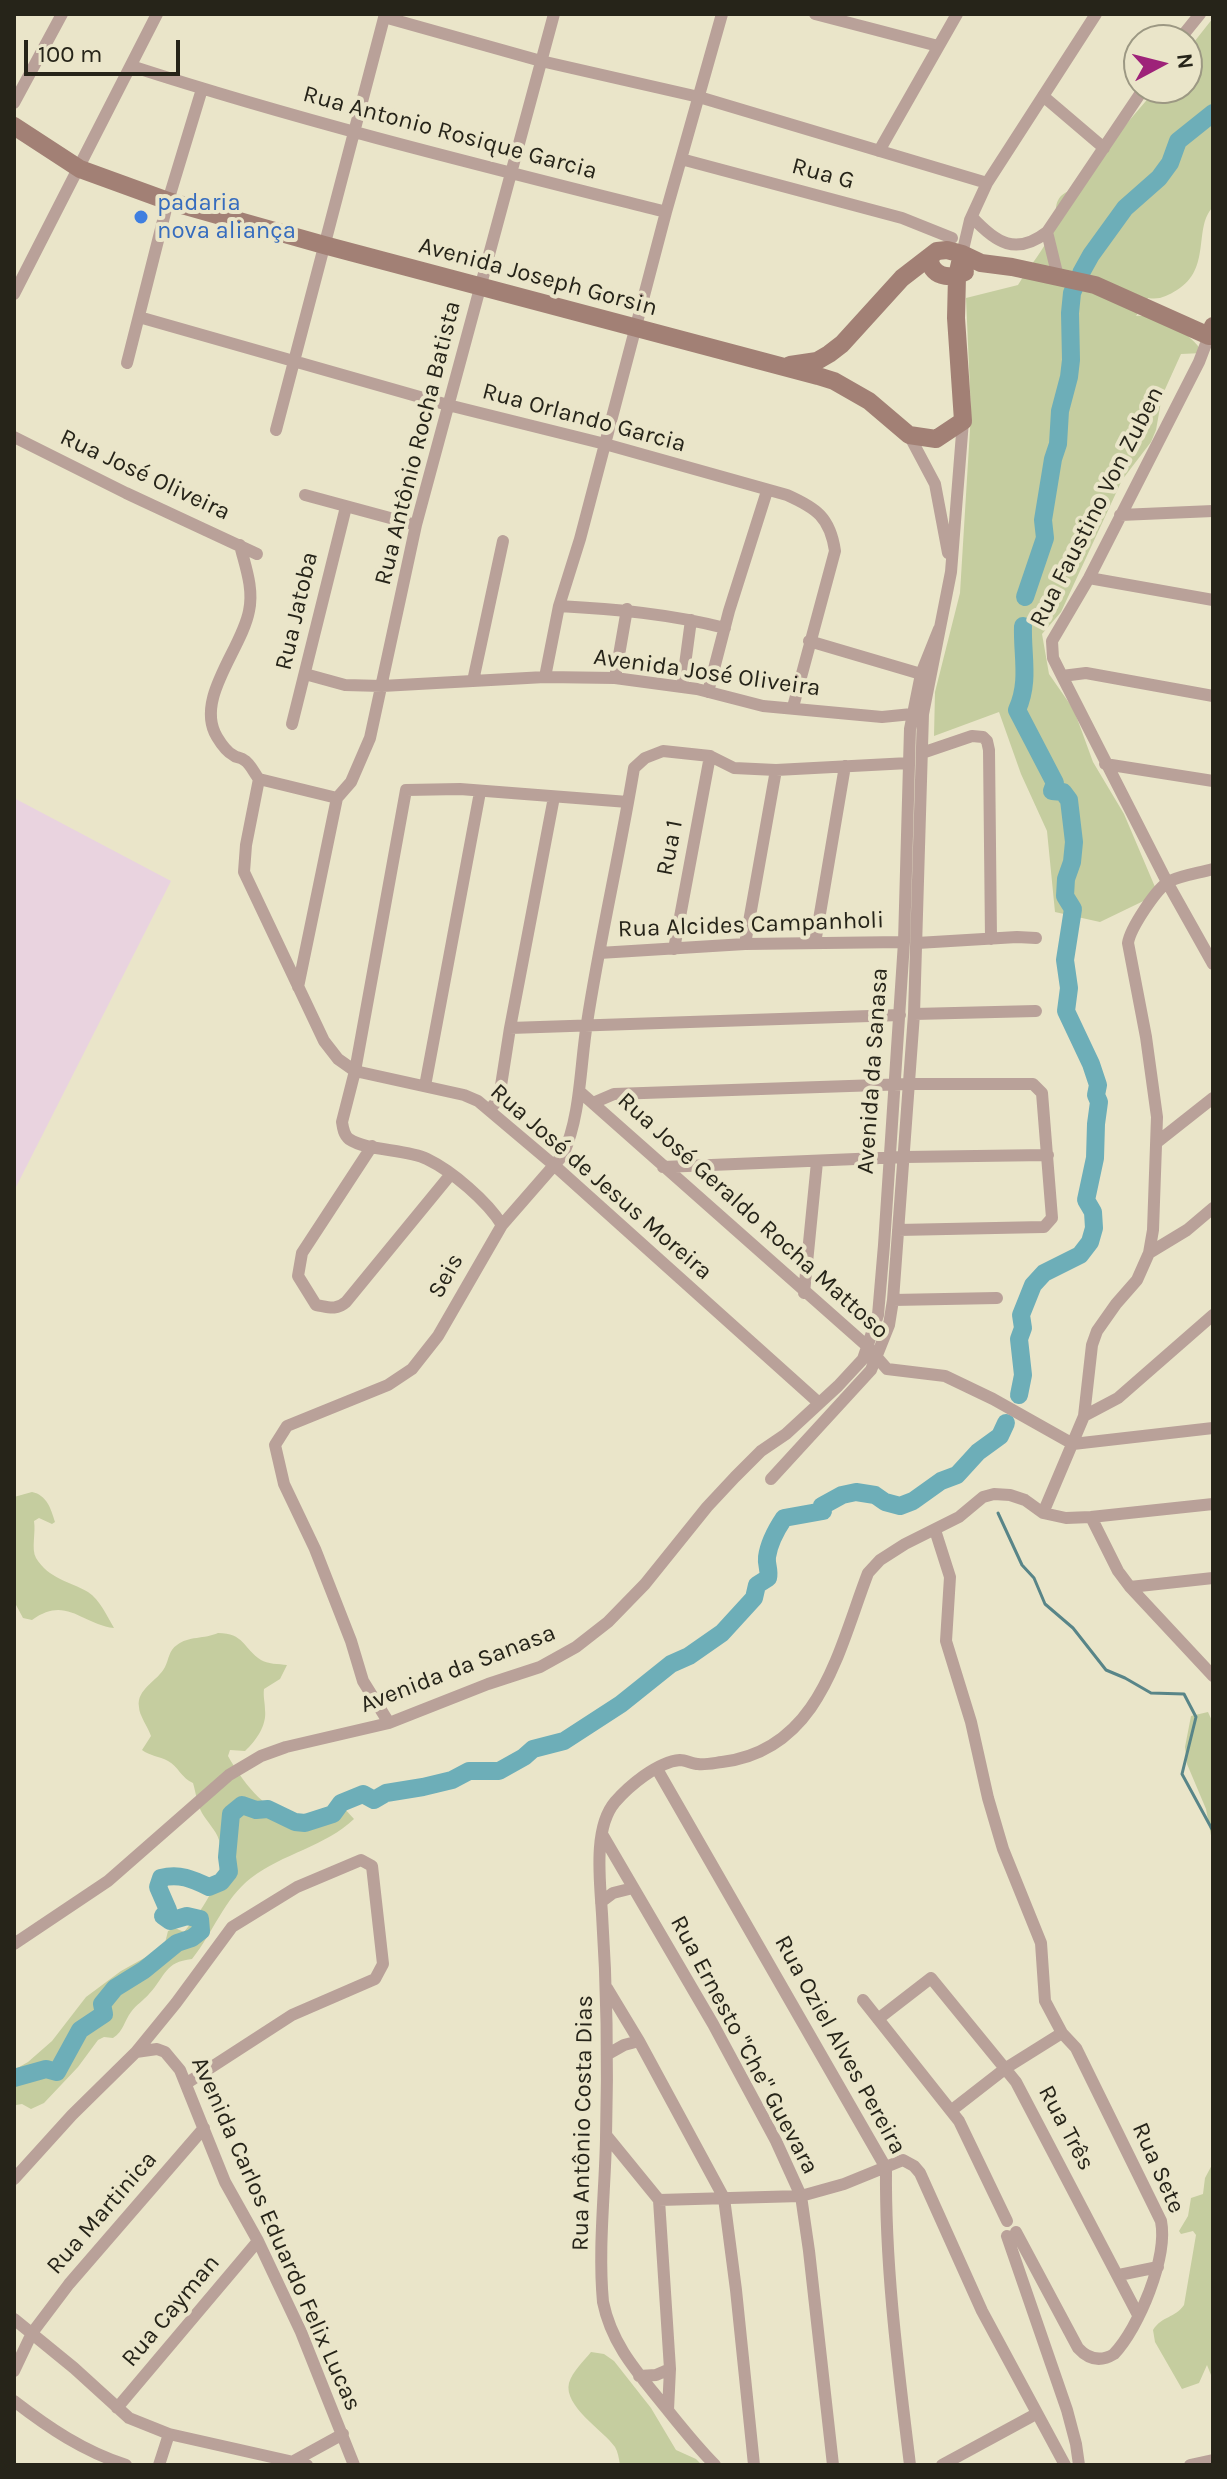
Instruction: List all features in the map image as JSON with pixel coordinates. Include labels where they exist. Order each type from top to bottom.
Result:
[{"type":"street","points":[[14,103],[62,14]]},
{"type":"street","points":[[14,294],[157,14]]},
{"type":"street","name":"Rua Antônio Rocha Batista","points":[[298,987],[345,790],[370,738],[416,525],[554,14]]},
{"type":"street","points":[[545,677],[559,606],[580,539],[722,14]]},
{"type":"street","points":[[815,14],[938,46]]},
{"type":"street","points":[[879,151],[957,14]]},
{"type":"street","points":[[775,365],[817,361],[842,344],[902,278],[933,254],[954,251],[987,183],[1096,14]]},
{"type":"street","points":[[276,430],[385,16],[541,61],[699,97],[987,183]]},
{"type":"street","name":"Rua Antonio Rosique Garcia","points":[[131,66],[353,131],[666,212]]},
{"type":"street","points":[[127,363],[168,201],[202,89]]},
{"type":"street","points":[[1043,96],[1104,148]]},
{"type":"street","points":[[971,218],[988,234],[1017,245],[1034,242],[1047,232],[1133,104]]},
{"type":"street","name":"Avenida Joseph Gorsin","points":[[14,126],[80,169],[168,201],[834,381],[884,412],[909,435],[929,470],[940,500],[951,572]]},
{"type":"street","name":"Rua G","points":[[681,159],[902,218],[957,246]]},
{"type":"street","points":[[939,629],[951,572],[963,421],[956,318],[957,276],[962,264],[957,246],[971,218]]},
{"type":"street","points":[[1047,232],[1064,278]]},
{"type":"street","points":[[957,246],[981,263],[1095,285],[1211,331]]},
{"type":"street","points":[[933,254],[929,263],[935,272],[944,276],[957,276],[981,263]]},
{"type":"street","name":"Rua Orlando Garcia","points":[[139,317],[448,405],[605,444],[787,495],[820,513],[833,537],[835,551],[793,707]]},
{"type":"street","name":"Rua Faustino Von Zuben","points":[[1211,331],[1199,362],[1089,578],[1052,641],[1053,658],[1105,764],[1167,882],[1211,957]]},
{"type":"street","points":[[842,344],[837,369],[849,391]]},
{"type":"street","points":[[909,435],[936,439],[963,421]]},
{"type":"street","name":"Rua José Oliveira","points":[[14,437],[257,554]]},
{"type":"street","points":[[708,692],[767,491]]},
{"type":"street","points":[[305,495],[416,525]]},
{"type":"street","points":[[940,500],[950,503],[957,500]]},
{"type":"street","name":"Rua Jatoba","points":[[292,724],[346,507]]},
{"type":"street","points":[[1120,515],[1213,511]]},
{"type":"street","points":[[473,681],[503,541]]},
{"type":"street","points":[[240,545],[251,590],[249,610],[243,631],[212,699],[209,718],[216,736],[232,755],[248,763],[259,779],[244,872],[324,1041],[338,1059],[355,1071]]},
{"type":"street","points":[[1089,578],[1213,600]]},
{"type":"street","points":[[559,606],[627,609],[725,628]]},
{"type":"street","points":[[615,678],[627,609]]},
{"type":"street","points":[[682,687],[691,620]]},
{"type":"street","name":"Avenida da Sanasa","points":[[910,943],[909,763],[912,714],[921,674],[939,629]]},
{"type":"street","name":"Avenida da Sanasa","points":[[771,1479],[861,1382],[877,1356],[889,1325],[904,1157],[902,1084],[923,714],[939,629]]},
{"type":"street","points":[[809,641],[921,674]]},
{"type":"street","points":[[1062,676],[1086,673],[1213,696]]},
{"type":"street","name":"Avenida José Oliveira","points":[[305,674],[345,685],[382,686],[545,677],[615,678],[682,687],[763,706],[882,717],[912,714]]},
{"type":"street","points":[[922,753],[972,736],[978,735],[987,741],[991,939]]},
{"type":"street","name":"Seis","points":[[389,1723],[363,1681],[315,1549],[284,1484],[275,1445],[287,1426],[388,1385],[412,1369],[438,1336],[502,1225],[555,1166],[569,1143],[579,1091],[586,1025],[634,768],[645,758],[663,751],[710,756],[734,768],[776,770],[909,763]]},
{"type":"street","name":"Rua 1","points":[[674,949],[710,756]]},
{"type":"street","points":[[1105,764],[1213,781]]},
{"type":"street","points":[[815,943],[845,766]]},
{"type":"street","points":[[745,944],[776,770]]},
{"type":"street","points":[[259,779],[345,790]]},
{"type":"street","points":[[502,1225],[494,1212],[451,1174],[425,1158],[351,1140],[343,1130],[342,1122],[355,1071],[406,790],[460,789],[628,802]]},
{"type":"street","points":[[425,1086],[480,792]]},
{"type":"street","points":[[490,1109],[500,1092],[554,797]]},
{"type":"street","points":[[1043,1513],[1084,1416],[1092,1345],[1097,1331],[1137,1280],[1149,1253],[1153,1230],[1157,1117],[1154,1084],[1128,943],[1134,924],[1167,882],[1213,869]]},
{"type":"street","name":"Rua Alcides Campanholi","points":[[599,953],[745,944],[910,943],[1036,938]]},
{"type":"street","points":[[510,1028],[1036,1011]]},
{"type":"street","name":"Rua José de Jesus Moreira","points":[[355,1071],[464,1095],[490,1109],[819,1403]]},
{"type":"street","points":[[593,1103],[614,1094],[902,1084],[1033,1084],[1042,1093],[1048,1155],[1052,1218],[1044,1227],[898,1230]]},
{"type":"street","name":"Avenida da Sanasa","points":[[14,1944],[108,1881],[229,1775],[261,1756],[286,1747],[389,1723],[540,1667],[576,1647],[608,1622],[645,1584],[735,1477],[761,1451],[786,1434],[863,1359],[878,1315],[889,1158],[902,1084]]},
{"type":"street","name":"Rua José Geraldo Rocha Mattoso","points":[[579,1091],[867,1346],[887,1369],[945,1376],[1073,1444]]},
{"type":"street","points":[[1156,1143],[1213,1098]]},
{"type":"street","points":[[372,1146],[302,1253],[298,1276],[316,1305],[340,1308],[451,1174]]},
{"type":"street","points":[[663,1167],[904,1157],[1048,1155]]},
{"type":"street","points":[[804,1293],[817,1162]]},
{"type":"street","points":[[1149,1253],[1187,1230],[1213,1208]]},
{"type":"street","points":[[893,1300],[997,1298]]},
{"type":"street","points":[[1084,1416],[1118,1398],[1213,1315]]},
{"type":"street","points":[[1073,1444],[1213,1428]]},
{"type":"street","points":[[601,1831],[615,1802],[657,1769],[683,1760],[695,1764],[738,1759],[759,1754],[780,1740],[806,1716],[822,1693],[868,1573],[880,1560],[959,1517],[983,1497],[1010,1495],[1025,1500],[1043,1513],[1066,1518],[1213,1504]]},
{"type":"street","points":[[1091,1517],[1118,1571],[1130,1587],[1213,1676]]},
{"type":"street","name":"Rua Sete","points":[[935,1530],[950,1577],[946,1641],[971,1722],[1003,1849],[1041,1943],[1045,2001],[1062,2033],[1076,2048],[1158,2212],[1163,2240],[1158,2267],[1138,2315],[1118,2350],[1109,2357],[1097,2359],[1087,2356],[1078,2348],[1011,2234]]},
{"type":"street","points":[[1130,1587],[1213,1578]]},
{"type":"street","name":"Rua Oziel Alves Pereira","points":[[657,1769],[886,2168],[890,2293],[910,2465]]},
{"type":"street","name":"Rua Ernesto \"Che\" Guevara","points":[[601,1831],[743,2080],[801,2196],[833,2465]]},
{"type":"street","name":"Rua Antônio Costa Dias","points":[[601,1831],[608,2054],[603,2302],[610,2329],[639,2376],[715,2465]]},
{"type":"street","points":[[14,2179],[72,2115],[136,2052],[232,1927],[297,1887],[361,1860],[372,1866],[383,1964],[375,1979],[292,2015],[187,2083]]},
{"type":"street","points":[[601,1902],[613,1893],[633,1888]]},
{"type":"street","name":"Rua Três","points":[[878,2019],[931,1978],[1016,2082],[1138,2315]]},
{"type":"street","points":[[607,1987],[724,2198],[754,2465]]},
{"type":"street","points":[[863,2000],[952,2110],[966,2132],[1007,2221],[1002,2230],[1011,2234],[1067,2410],[1079,2465]]},
{"type":"street","points":[[952,2110],[1006,2068],[1062,2033]]},
{"type":"street","points":[[608,2054],[639,2041]]},
{"type":"street","name":"Avenida Carlos Eduardo Felix Lucas","points":[[136,2052],[157,2049],[165,2052],[187,2083],[225,2182],[258,2241],[301,2332],[354,2465]]},
{"type":"street","name":"Rua Martinica","points":[[14,2371],[32,2333],[69,2284],[204,2128]]},
{"type":"street","points":[[606,2135],[659,2200],[670,2369],[668,2410]]},
{"type":"street","points":[[659,2200],[801,2196],[844,2184],[903,2160],[914,2166],[920,2173],[982,2311],[1065,2465]]},
{"type":"street","name":"Rua Cayman","points":[[117,2408],[258,2241]]},
{"type":"street","points":[[1119,2275],[1158,2267]]},
{"type":"street","points":[[14,2319],[129,2418],[169,2434],[254,2460],[307,2465]]},
{"type":"street","points":[[639,2376],[656,2375],[670,2369]]},
{"type":"street","points":[[14,2401],[48,2428],[72,2442],[102,2458],[126,2465]]},
{"type":"street","points":[[942,2465],[1036,2414]]},
{"type":"street","points":[[159,2465],[169,2434]]},
{"type":"street","points":[[292,2462],[343,2434]]},
{"type":"street","points":[[1190,2465],[1213,2460]]},
{"type":"shaded area","points":[[14,798],[171,881],[14,1191]]},
{"type":"green space","points":[[1213,18],[1213,207],[1204,225],[1195,271],[1188,281],[1167,296],[1148,298],[1136,316],[1164,321],[1190,338],[1203,353],[1181,354],[1162,396],[1151,442],[1122,480],[1061,612],[1042,634],[1049,674],[1074,710],[1093,762],[1124,814],[1158,894],[1100,922],[1055,912],[1047,831],[1021,774],[999,712],[934,736],[935,692],[960,593],[971,413],[966,298],[1018,285],[1050,236],[1059,198],[1069,191],[1143,104],[1203,104],[1203,31]]},
{"type":"green space","points":[[32,1492],[45,1499],[55,1522],[52,1524],[39,1518],[34,1521],[36,1558],[53,1575],[92,1595],[114,1628],[64,1610],[44,1613],[32,1620],[23,1618],[15,1603],[14,1593],[14,1497]]},
{"type":"green space","points":[[218,1633],[238,1638],[264,1661],[287,1665],[280,1679],[264,1689],[265,1716],[257,1738],[245,1751],[230,1750],[228,1756],[240,1774],[254,1793],[282,1813],[305,1814],[343,1807],[354,1819],[330,1836],[251,1878],[233,1896],[192,1959],[176,1963],[166,1971],[131,2012],[117,2035],[98,2040],[44,2103],[31,2109],[22,2104],[16,2105],[14,2112],[14,2070],[52,2041],[86,1997],[121,1971],[164,1947],[168,1931],[175,1928],[184,1932],[213,1889],[221,1864],[218,1836],[200,1810],[193,1783],[165,1759],[142,1750],[151,1736],[140,1714],[139,1701],[144,1690],[162,1672],[174,1647],[186,1640]]},
{"type":"green space","points":[[1208,1712],[1213,1723],[1213,1846],[1206,1809],[1187,1764],[1185,1747],[1191,1716]]},
{"type":"green space","points":[[1213,2163],[1213,2380],[1207,2365],[1199,2383],[1182,2389],[1155,2342],[1153,2330],[1184,2305],[1196,2235],[1193,2231],[1181,2234],[1179,2231],[1188,2216],[1191,2198],[1203,2194],[1205,2178]]},
{"type":"green space","points":[[591,2352],[604,2354],[614,2361],[651,2408],[676,2450],[702,2465],[620,2465],[615,2447],[578,2409],[569,2392],[573,2375]]},
{"type":"waterway","points":[[1081,273],[1125,208],[1159,178],[1170,163],[1178,141],[1213,113]]},
{"type":"waterway","points":[[1025,597],[1045,538],[1043,520],[1058,444],[1060,411],[1069,377],[1070,313],[1075,286]]},
{"type":"waterway","points":[[1019,1395],[1023,1375],[1019,1339],[1023,1328],[1021,1315],[1033,1285],[1044,1273],[1080,1255],[1090,1242],[1094,1228],[1093,1212],[1086,1200],[1095,1158],[1099,1102],[1096,1095],[1098,1085],[1091,1064],[1066,1011],[1069,988],[1065,960],[1073,909],[1065,896],[1074,842],[1069,800],[1063,792],[1052,791],[1055,783],[1017,710],[1024,679],[1023,626]]},
{"type":"waterway","points":[[14,2078],[46,2069],[57,2072],[80,2030],[104,2014],[102,2004],[115,1988],[144,1970],[177,1943],[201,1931],[200,1919],[187,1916],[170,1921],[163,1916],[168,1910],[158,1887],[161,1878],[174,1876],[209,1887],[221,1882],[229,1872],[227,1857],[231,1814],[242,1805],[256,1810],[268,1809],[295,1822],[305,1823],[333,1814],[341,1803],[363,1794],[374,1800],[386,1793],[452,1780],[469,1771],[499,1771],[533,1749],[564,1741],[621,1704],[671,1664],[689,1656],[722,1633],[754,1598],[757,1585],[768,1578],[768,1552],[784,1518],[823,1511],[822,1506],[842,1495],[856,1492],[875,1495],[900,1506],[913,1501],[941,1481],[957,1475],[978,1452],[1000,1436],[1006,1423]]},
{"type":"waterway","points":[[998,1513],[1022,1565],[1034,1578],[1045,1604],[1073,1628],[1106,1670],[1151,1693],[1184,1694],[1196,1717],[1182,1774],[1213,1831]]},
{"type":"place","name":"padaria nova aliança","points":[[141,217]]}]
